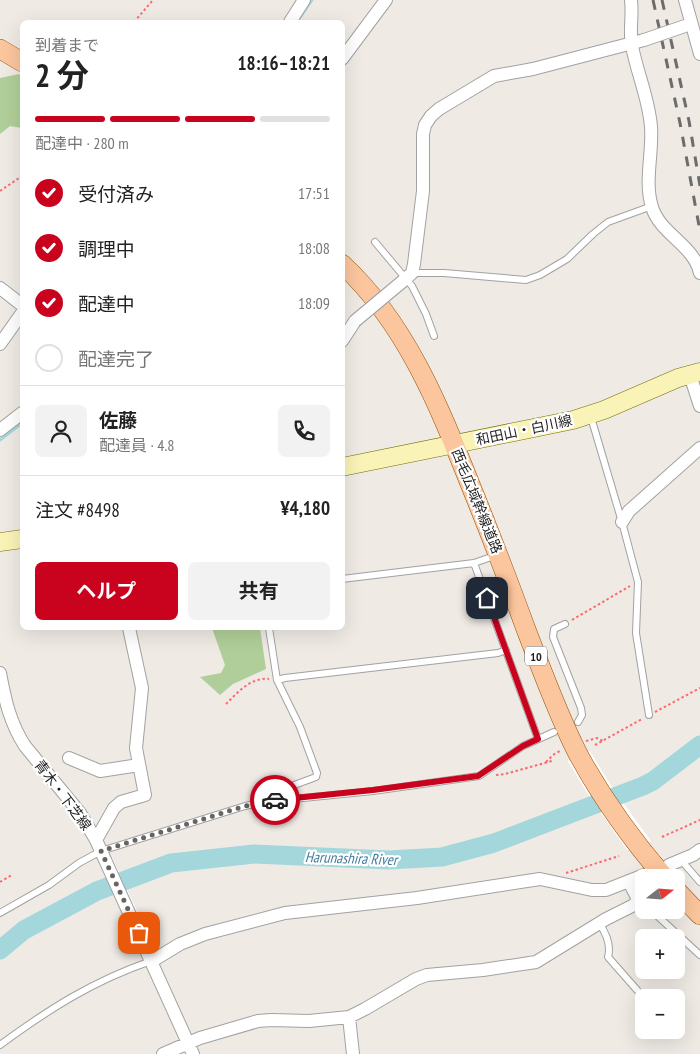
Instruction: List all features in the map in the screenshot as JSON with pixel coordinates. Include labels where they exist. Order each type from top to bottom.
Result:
[{"type":"main road","points":[[0,49],[20,61]]},
{"type":"main road","name":"西毛広域幹線道路","points":[[345,267],[386,314],[415,359],[434,397],[498,554],[557,709],[576,749],[599,789],[638,846],[672,867]]},
{"type":"main road","points":[[685,897],[700,910]]},
{"type":"main road","points":[[685,898],[700,915]]},
{"type":"street","points":[[291,20],[304,0]]},
{"type":"street","points":[[345,55],[386,0]]},
{"type":"street","points":[[631,0],[651,128],[649,195],[656,217],[693,256],[700,273]]},
{"type":"street","points":[[686,0],[700,54]]},
{"type":"street","points":[[345,337],[355,321],[407,277],[414,264],[423,191],[423,134],[425,125],[431,116],[439,109],[494,76],[534,69],[638,42],[692,23]]},
{"type":"street","points":[[0,288],[20,303]]},
{"type":"street","points":[[0,344],[20,316]]},
{"type":"street","points":[[695,374],[700,406]]},
{"type":"street","name":"和田山・白川線","points":[[345,466],[574,420],[678,378],[695,374]]},
{"type":"street","points":[[0,430],[20,415]]},
{"type":"street","points":[[622,522],[629,511],[700,448]]},
{"type":"street","points":[[0,542],[20,539]]},
{"type":"street","points":[[101,850],[114,808],[120,802],[145,795],[136,748],[142,688],[129,630]]},
{"type":"street","name":"青木・下芝線","points":[[0,673],[6,706],[17,734],[80,813],[101,850],[191,1048]]},
{"type":"street","points":[[69,758],[100,771],[139,765]]},
{"type":"street","points":[[672,867],[700,850]]},
{"type":"street","points":[[150,956],[206,934],[285,913],[418,898],[540,879],[592,890],[606,890],[635,879]]},
{"type":"street","points":[[629,882],[635,892]]},
{"type":"street","points":[[163,1054],[191,1048],[258,1021],[310,1021],[349,1016],[365,1009],[416,979],[427,975],[483,970],[536,962],[599,923],[635,904]]},
{"type":"street","points":[[349,1016],[353,1054]]},
{"type":"lane","points":[[407,277],[444,273],[526,280],[533,278],[567,260],[608,222],[652,206]]},
{"type":"lane","points":[[375,242],[407,277],[418,296],[434,336]]},
{"type":"lane","points":[[588,415],[593,424],[638,582],[636,633],[649,715]]},
{"type":"lane","points":[[345,579],[474,563],[498,554]]},
{"type":"lane","points":[[474,563],[538,739]]},
{"type":"lane","points":[[565,624],[554,629],[553,637],[581,708],[582,715],[578,722]]},
{"type":"lane","points":[[266,802],[267,795],[316,777],[317,773],[300,726],[278,680],[269,630]]},
{"type":"lane","points":[[278,680],[498,653],[506,650]]},
{"type":"lane","points":[[0,913],[49,885],[101,850],[245,806],[478,776],[523,746],[554,732]]},
{"type":"lane","points":[[672,867],[700,882]]},
{"type":"lane","points":[[661,919],[700,955]]},
{"type":"lane","points":[[599,923],[603,928],[610,948],[608,957],[636,989]]},
{"type":"lane","points":[[0,1045],[45,1012],[150,956]]},
{"type":"path","points":[[136,20],[153,0]]},
{"type":"path","points":[[0,191],[20,177]]},
{"type":"path","points":[[565,624],[638,582]]},
{"type":"path","points":[[226,704],[251,683],[261,678],[278,680]]},
{"type":"path","points":[[596,745],[700,688]]},
{"type":"path","points":[[545,764],[553,755],[576,749],[597,738],[602,741]]},
{"type":"path","points":[[478,776],[505,774],[552,761]]},
{"type":"path","points":[[662,837],[700,820]]},
{"type":"path","points":[[545,880],[619,856]]},
{"type":"path","points":[[0,882],[12,875]]},
{"type":"green space","points":[[20,75],[20,128],[10,126],[0,134],[0,78]]},
{"type":"green space","points":[[213,630],[260,630],[266,669],[233,684],[220,695],[200,677],[221,673],[225,665]]},
{"type":"pier","points":[[590,751],[613,789],[651,841],[627,850],[589,796],[568,761]]},
{"type":"pier","points":[[112,857],[154,948],[141,954],[99,864]]},
{"type":"waterway","points":[[298,20],[312,0]]},
{"type":"waterway","points":[[0,440],[20,425]]},
{"type":"waterway","name":"Harunashira River","points":[[0,950],[24,930],[97,891],[171,863],[254,854],[389,860],[442,857],[494,843],[643,786],[653,781],[700,745]]},
{"type":"railway","points":[[653,0],[680,123],[700,231]]},
{"type":"railway","points":[[662,0],[689,121],[700,186]]},
{"type":"way so far","points":[[139,933],[101,851],[245,806],[275,800]]},
{"type":"route","points":[[275,800],[373,790],[478,776],[523,746],[538,739],[487,598]]}]
